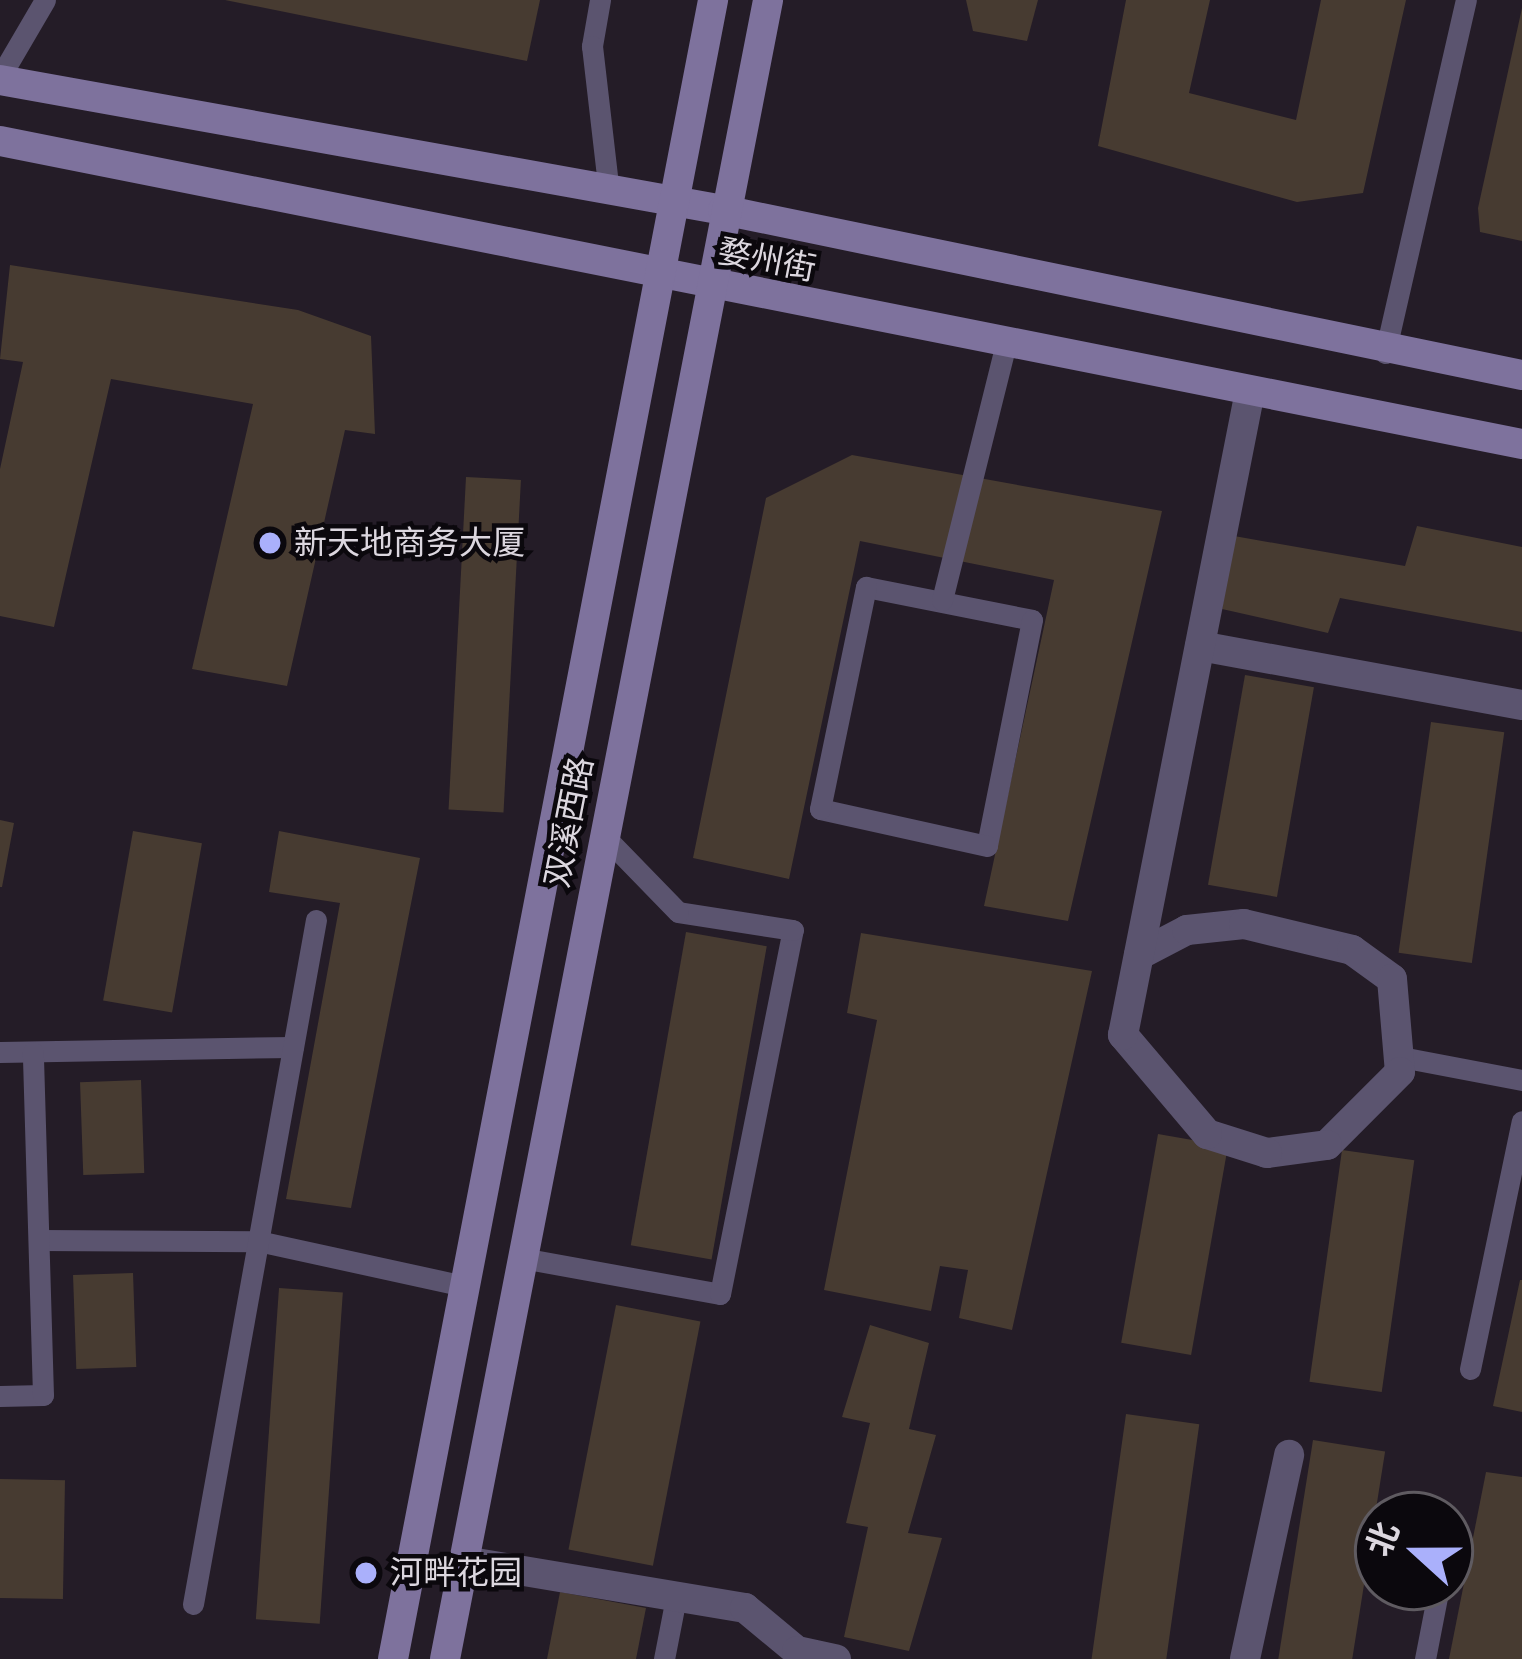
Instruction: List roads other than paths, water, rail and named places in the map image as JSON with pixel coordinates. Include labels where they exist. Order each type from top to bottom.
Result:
[{"type":"main road","name":"双溪西路","points":[[393,1659],[656,276],[713,0]]},
{"type":"main road","name":"双溪西路","points":[[445,1659],[723,210],[768,0]]},
{"type":"main road","name":"婺州街","points":[[0,78],[723,210],[1385,353],[1522,375]]},
{"type":"main road","name":"婺州街","points":[[0,141],[656,276],[1522,444]]},
{"type":"street","points":[[1139,956],[1187,930],[1244,924],[1352,950],[1392,979],[1401,1057],[1371,1111],[1327,1144],[1267,1153],[1208,1134],[1123,1036],[1250,391]]},
{"type":"street","points":[[1200,646],[1522,705]]},
{"type":"street","points":[[1245,1659],[1289,1455]]},
{"type":"street","points":[[464,1561],[745,1608],[797,1651],[833,1659]]},
{"type":"lane","points":[[0,78],[44,0]]},
{"type":"lane","points":[[600,0],[592,46],[609,192]]},
{"type":"lane","points":[[1385,353],[1466,0]]},
{"type":"lane","points":[[942,600],[1006,344]]},
{"type":"lane","points":[[866,587],[942,600],[1032,620],[987,846],[820,809],[866,587]]},
{"type":"lane","points":[[522,1258],[720,1294],[794,930],[678,912],[603,835]]},
{"type":"lane","points":[[193,1604],[316,920]]},
{"type":"lane","points":[[0,1052],[292,1047]]},
{"type":"lane","points":[[0,1396],[43,1395],[33,1052]]},
{"type":"lane","points":[[1401,1057],[1522,1080]]},
{"type":"lane","points":[[1470,1370],[1518,1160],[1522,1121]]},
{"type":"lane","points":[[39,1240],[258,1241],[465,1286]]},
{"type":"lane","points":[[664,1659],[676,1597]]},
{"type":"lane","points":[[1425,1659],[1434,1611]]},
{"type":"place","name":"新天地商务大厦","points":[[270,543]]},
{"type":"place","name":"河畔花园","points":[[366,1573]]}]
